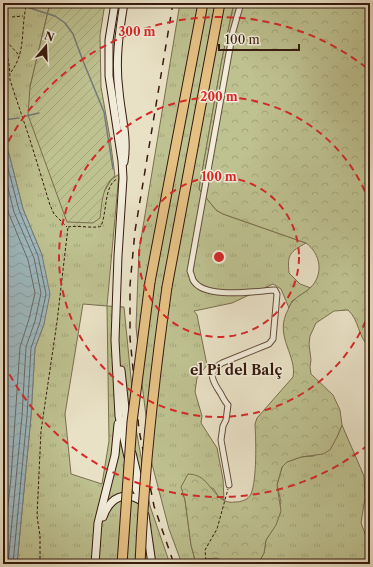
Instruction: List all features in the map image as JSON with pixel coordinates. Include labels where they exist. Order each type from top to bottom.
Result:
[{"type":"highway","points":[[122,564],[133,414],[150,282],[203,3]]},
{"type":"highway","points":[[140,564],[147,448],[157,355],[167,287],[220,3]]},
{"type":"main road","points":[[115,3],[109,40],[109,76],[123,175]]},
{"type":"main road","points":[[95,564],[98,523],[115,455],[119,416],[116,340],[118,256],[126,149],[119,92],[117,56],[118,38],[124,3]]},
{"type":"main road","points":[[117,324],[126,420],[130,446],[140,482],[152,564]]},
{"type":"main road","points":[[119,416],[134,485],[143,502]]},
{"type":"main road","points":[[97,547],[106,509],[111,502],[120,497],[126,496],[135,497],[143,502]]},
{"type":"street","points":[[229,485],[221,440],[228,405],[215,387],[212,380],[213,372],[215,367],[222,363],[269,344],[272,339],[277,294],[275,290],[220,293],[205,289],[194,281],[190,271],[233,31],[241,3]]},
{"type":"path","points":[[10,73],[16,65],[19,55],[24,31],[24,16],[27,4]]},
{"type":"path","points":[[12,17],[24,16]]},
{"type":"path","points":[[6,41],[19,55]]},
{"type":"path","points":[[4,49],[8,55],[7,61],[10,80],[52,210],[68,227],[56,329],[41,432],[37,516],[40,536],[40,564]]},
{"type":"path","points":[[68,227],[76,226],[96,228],[101,226],[107,193],[111,183],[123,175]]},
{"type":"path","points":[[209,564],[206,561],[205,550],[217,529],[229,485]]},
{"type":"green space","points":[[3,3],[50,3],[30,87],[104,192],[111,180],[119,174],[107,306],[124,307],[136,429],[150,506],[170,564],[17,564],[31,416],[35,348],[44,324],[42,255],[23,209],[9,154],[3,138]],"holes":[[[83,304],[107,306],[109,441],[102,484],[71,474],[65,414]]]},
{"type":"green space","points":[[50,3],[105,3],[100,35],[101,87],[115,176],[107,185],[105,190],[100,218],[93,223],[67,222],[28,115],[30,87]]},
{"type":"green space","points":[[180,3],[234,3],[222,59],[199,189],[216,210],[223,214],[306,243],[293,251],[291,254],[289,258],[289,273],[300,284],[311,288],[292,301],[289,308],[281,289],[273,284],[232,303],[194,311],[197,315],[207,365],[197,378],[195,392],[202,416],[201,423],[217,448],[223,479],[224,500],[218,496],[213,488],[183,494],[191,545],[195,560],[216,558],[236,564],[182,564],[169,529],[152,464],[136,327],[139,251]]},
{"type":"green space","points":[[234,3],[370,3],[370,348],[363,339],[355,319],[348,310],[334,311],[316,323],[310,336],[309,344],[311,374],[333,395],[340,410],[342,425],[330,450],[323,454],[301,457],[287,462],[282,467],[277,485],[281,511],[276,525],[266,540],[264,553],[258,564],[236,564],[216,558],[195,560],[191,545],[185,500],[181,487],[188,474],[202,478],[218,496],[226,501],[240,502],[250,496],[253,487],[255,470],[255,424],[257,418],[293,377],[292,362],[283,331],[286,314],[293,301],[308,290],[314,283],[319,271],[319,265],[315,253],[306,243],[223,214],[216,210],[199,189],[222,59]]},
{"type":"green space","points":[[342,425],[364,476],[365,498],[361,523],[370,547],[370,564],[258,564],[264,553],[266,540],[271,532],[281,502],[277,485],[282,467],[287,462],[301,457],[314,456],[337,437]]},
{"type":"water","points":[[3,138],[9,154],[23,209],[42,255],[50,294],[44,324],[35,348],[31,416],[17,564],[3,564]]},
{"type":"waterway","points":[[14,3],[55,16],[65,23],[73,34],[104,112],[113,169]]},
{"type":"waterway","points":[[26,116],[39,113]]},
{"type":"waterway","points":[[3,120],[19,118]]},
{"type":"railway","points":[[3,34],[10,3]]},
{"type":"railway","points":[[173,3],[135,231],[130,285],[130,338],[139,430],[154,506],[174,564]]},
{"type":"district","name":"el Pi del Balç","points":[[236,370]]}]
